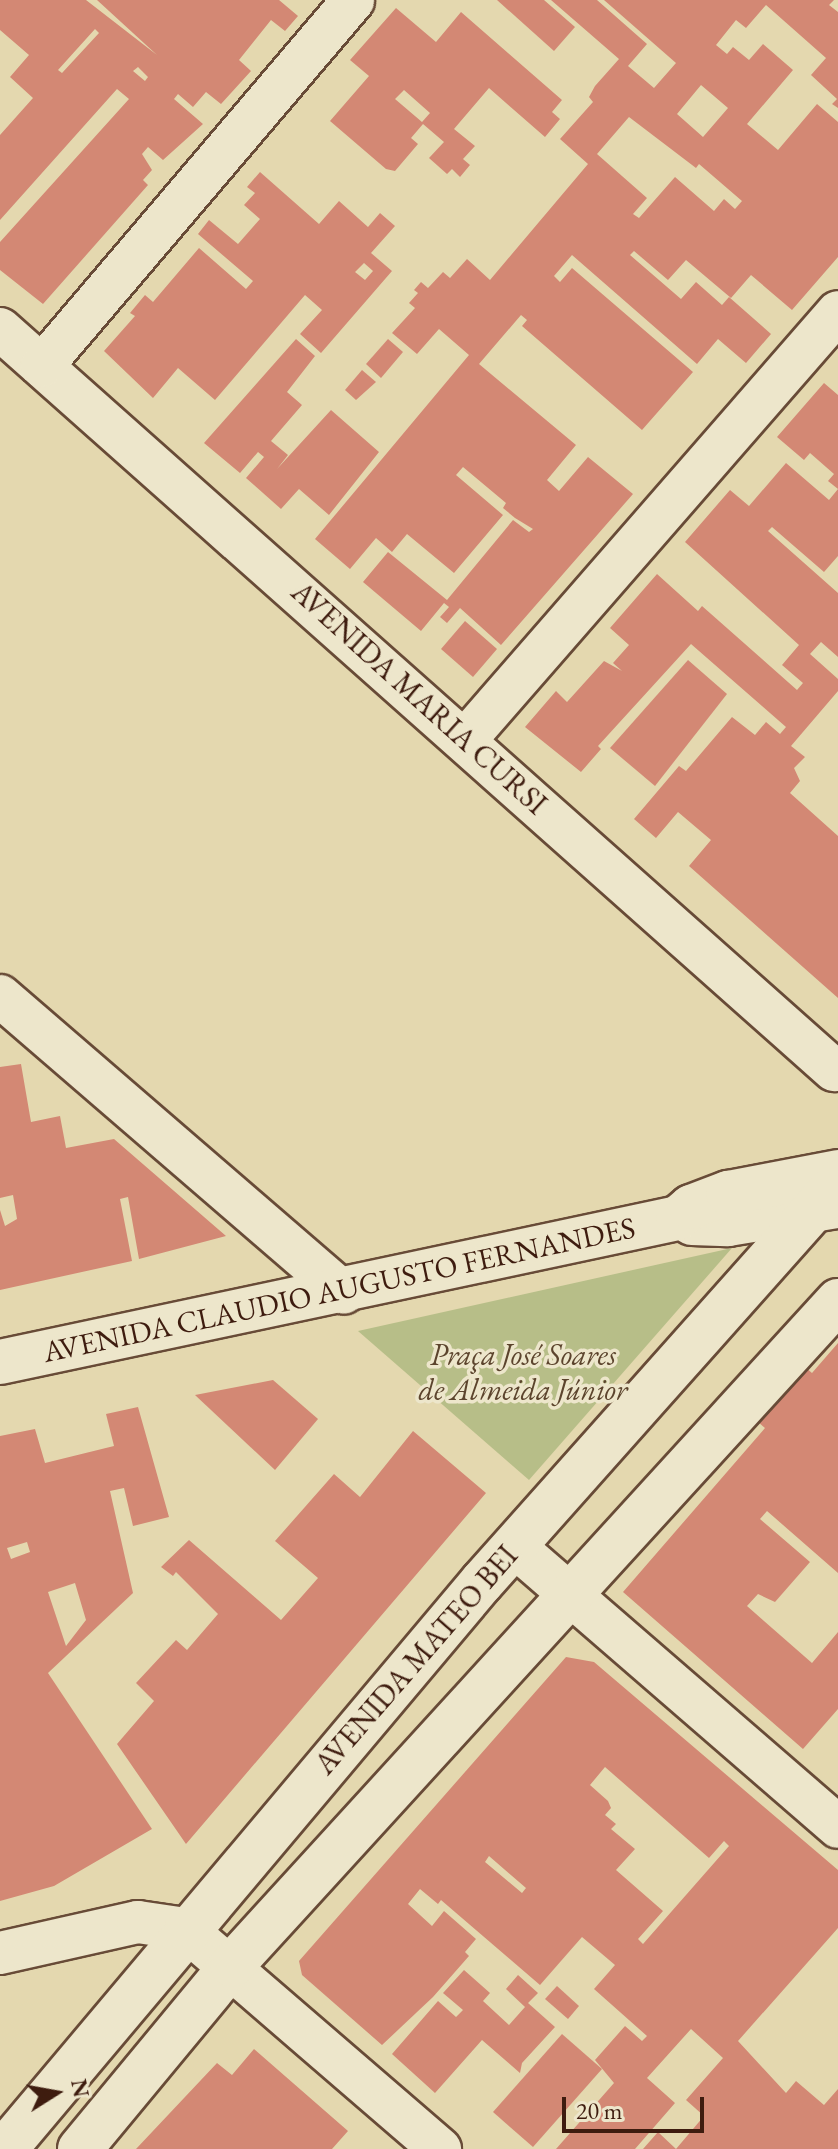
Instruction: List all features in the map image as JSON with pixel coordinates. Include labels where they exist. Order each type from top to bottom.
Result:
[{"type":"main road","name":"AVENIDA CLAUDIO AUGUSTO FERNANDES","points":[[0,1362],[344,1293],[678,1218],[691,1207],[728,1193],[838,1172]]},
{"type":"main road","name":"AVENIDA MATEO BEI","points":[[5,2149],[185,1929],[514,1546],[824,1209],[838,1182]]},
{"type":"main road","name":"AVENIDA CLAUDIO AUGUSTO FERNANDES","points":[[678,1218],[708,1226],[824,1209]]},
{"type":"main road","points":[[80,2149],[232,1965],[838,1301]]},
{"type":"street","points":[[42,366],[353,0]]},
{"type":"street","points":[[466,739],[838,312]]},
{"type":"street","name":"AVENIDA MARIA CURSI","points":[[0,329],[466,739],[834,1070]]},
{"type":"street","points":[[0,996],[344,1293]]},
{"type":"street","points":[[514,1546],[838,1827]]},
{"type":"street","points":[[0,1953],[138,1922],[185,1929],[232,1965],[440,2149]]},
{"type":"green space","name":"Praça José Soares de Almeida Júnior","points":[[732,1248],[529,1480],[358,1331]]},
{"type":"building","points":[[0,0],[86,0],[157,55],[97,0],[279,0],[298,16],[285,31],[271,20],[239,60],[251,71],[221,104],[206,92],[193,107],[178,94],[174,99],[203,124],[163,160],[148,147],[142,154],[152,170],[143,180],[148,185],[43,304],[0,270],[0,242],[129,99],[117,89],[0,220],[0,135],[33,98],[10,77],[29,55],[0,30]],"holes":[[[95,29],[99,33],[62,73],[58,70]],[[138,67],[148,77],[145,81],[133,71]]]},
{"type":"building","points":[[497,0],[544,0],[575,27],[554,51]]},
{"type":"building","points":[[551,0],[597,0],[647,44],[628,66],[654,88],[676,63],[604,0],[834,0],[829,5],[838,12],[838,108],[832,104],[837,99],[811,75],[826,58],[766,5],[746,28],[736,20],[716,45],[727,54],[733,47],[749,60],[763,44],[793,70],[747,124],[778,150],[817,104],[838,122],[838,257],[792,310],[751,275],[731,298],[686,260],[668,280],[634,251],[630,255],[681,299],[696,282],[722,305],[729,297],[771,334],[746,363],[718,339],[697,364],[572,255],[554,276],[560,282],[572,268],[693,372],[642,430],[522,326],[527,320],[521,315],[479,364],[576,445],[547,480],[559,491],[588,457],[633,494],[501,645],[460,608],[447,623],[440,617],[449,607],[444,603],[421,631],[363,582],[388,552],[447,600],[513,520],[529,532],[533,529],[503,508],[506,503],[463,467],[456,475],[503,515],[454,573],[407,534],[392,552],[376,538],[350,569],[315,539],[469,355],[439,329],[417,354],[392,333],[415,308],[409,303],[418,293],[414,290],[421,282],[428,288],[443,272],[450,278],[467,259],[490,280],[588,164],[560,139],[593,102],[589,97],[595,86],[619,59]],"holes":[[[701,85],[728,108],[703,137],[677,114]],[[629,117],[696,168],[699,164],[742,201],[735,209],[724,199],[714,211],[675,177],[639,218],[633,214],[647,198],[597,154]]]},
{"type":"building","points":[[396,8],[436,42],[461,12],[562,100],[552,112],[560,119],[545,137],[489,88],[454,129],[475,146],[463,159],[470,165],[460,177],[452,169],[447,174],[429,158],[444,142],[423,124],[411,138],[418,144],[395,171],[386,169],[330,121],[369,76],[350,60]],"holes":[[[404,90],[430,113],[422,122],[395,99]]]},
{"type":"building","points":[[260,172],[319,224],[339,201],[368,227],[380,213],[395,226],[371,253],[392,271],[321,353],[300,334],[322,310],[305,295],[215,400],[178,368],[153,398],[104,351],[135,316],[130,313],[145,295],[153,302],[199,248],[246,289],[253,281],[198,234],[209,220],[238,244],[260,219],[244,205],[255,193],[247,187]],"holes":[[[364,263],[373,271],[365,280],[355,272]]]},
{"type":"building","points":[[296,339],[315,356],[287,392],[302,405],[271,441],[288,455],[277,469],[331,410],[379,452],[329,515],[299,489],[281,509],[246,478],[264,457],[258,452],[240,473],[204,443]]},
{"type":"building","points":[[388,339],[403,352],[381,378],[366,364]]},
{"type":"building","points":[[362,370],[376,382],[356,400],[345,390]]},
{"type":"building","points":[[824,383],[838,395],[838,489],[828,481],[834,474],[810,453],[804,460],[777,437]]},
{"type":"building","points":[[786,463],[829,500],[838,489],[838,556],[824,572],[772,527],[768,531],[838,593],[838,657],[821,642],[810,654],[838,679],[838,691],[791,746],[805,757],[794,768],[800,781],[790,793],[838,836],[838,998],[689,866],[711,840],[678,812],[656,838],[634,819],[679,766],[686,771],[732,717],[755,735],[766,722],[780,734],[786,727],[691,644],[598,746],[601,749],[581,772],[525,727],[556,691],[567,702],[604,661],[622,671],[613,663],[629,645],[610,628],[657,574],[698,611],[702,606],[797,690],[803,683],[782,665],[799,645],[685,542],[730,490],[749,506]]},
{"type":"building","points":[[465,621],[497,649],[473,677],[441,649]]},
{"type":"building","points":[[688,660],[727,694],[655,786],[610,748]]},
{"type":"building","points":[[21,1064],[31,1122],[60,1116],[66,1148],[114,1139],[226,1236],[139,1259],[128,1197],[120,1199],[132,1261],[0,1290],[0,1210],[5,1226],[17,1219],[13,1195],[0,1198],[0,1067]]},
{"type":"building","points":[[838,1343],[838,1573],[767,1511],[760,1519],[810,1562],[775,1602],[758,1594],[747,1606],[812,1663],[838,1632],[838,1709],[803,1749],[623,1592],[765,1428],[757,1421],[805,1367],[812,1373]]},
{"type":"building","points":[[273,1380],[318,1419],[275,1470],[195,1395]]},
{"type":"building","points":[[138,1407],[169,1517],[133,1526],[124,1488],[110,1491],[133,1593],[48,1673],[152,1829],[54,1886],[0,1901],[0,1436],[35,1429],[45,1463],[114,1446],[106,1414]],"holes":[[[27,1542],[30,1552],[11,1559],[7,1548]],[[75,1583],[86,1620],[66,1646],[48,1592]]]},
{"type":"building","points":[[413,1431],[486,1493],[186,1844],[117,1744],[154,1701],[136,1683],[176,1640],[187,1650],[218,1614],[176,1572],[173,1576],[161,1567],[189,1540],[281,1620],[318,1578],[275,1541],[334,1474],[360,1497]]},
{"type":"building","points":[[566,1657],[594,1662],[838,1870],[838,1928],[738,2041],[786,2093],[796,2081],[824,2105],[838,2089],[838,2149],[676,2149],[704,2116],[686,2100],[723,2058],[691,2029],[647,2078],[675,2103],[635,2149],[556,2149],[614,2083],[595,2060],[625,2026],[642,2041],[647,2036],[594,1989],[615,1965],[582,1937],[540,1985],[441,1900],[438,1904],[420,1889],[408,1904],[432,1926],[444,1911],[476,1939],[465,1952],[469,1956],[433,1997],[382,2045],[302,1975],[299,1961]],"holes":[[[605,1767],[709,1858],[724,1841],[729,1846],[643,1944],[638,1939],[663,1911],[616,1870],[635,1849],[611,1829],[616,1824],[605,1815],[611,1808],[608,1801],[590,1785]],[[489,1856],[526,1888],[522,1893],[485,1862]]]},
{"type":"building","points":[[464,1970],[490,1993],[483,2001],[509,2025],[525,2007],[506,1989],[518,1975],[538,1993],[528,2003],[555,2027],[522,2063],[520,2073],[482,2040],[435,2093],[392,2054],[438,2001],[456,2017],[463,2010],[443,1993]]},
{"type":"building","points":[[557,1986],[579,2006],[568,2019],[545,1999]]},
{"type":"building","points":[[562,2034],[602,2069],[533,2147],[493,2112]]},
{"type":"building","points":[[254,2049],[348,2131],[332,2149],[136,2149],[217,2063],[232,2075]]},
{"type":"building","points":[[658,2132],[676,2149],[643,2149]]}]
